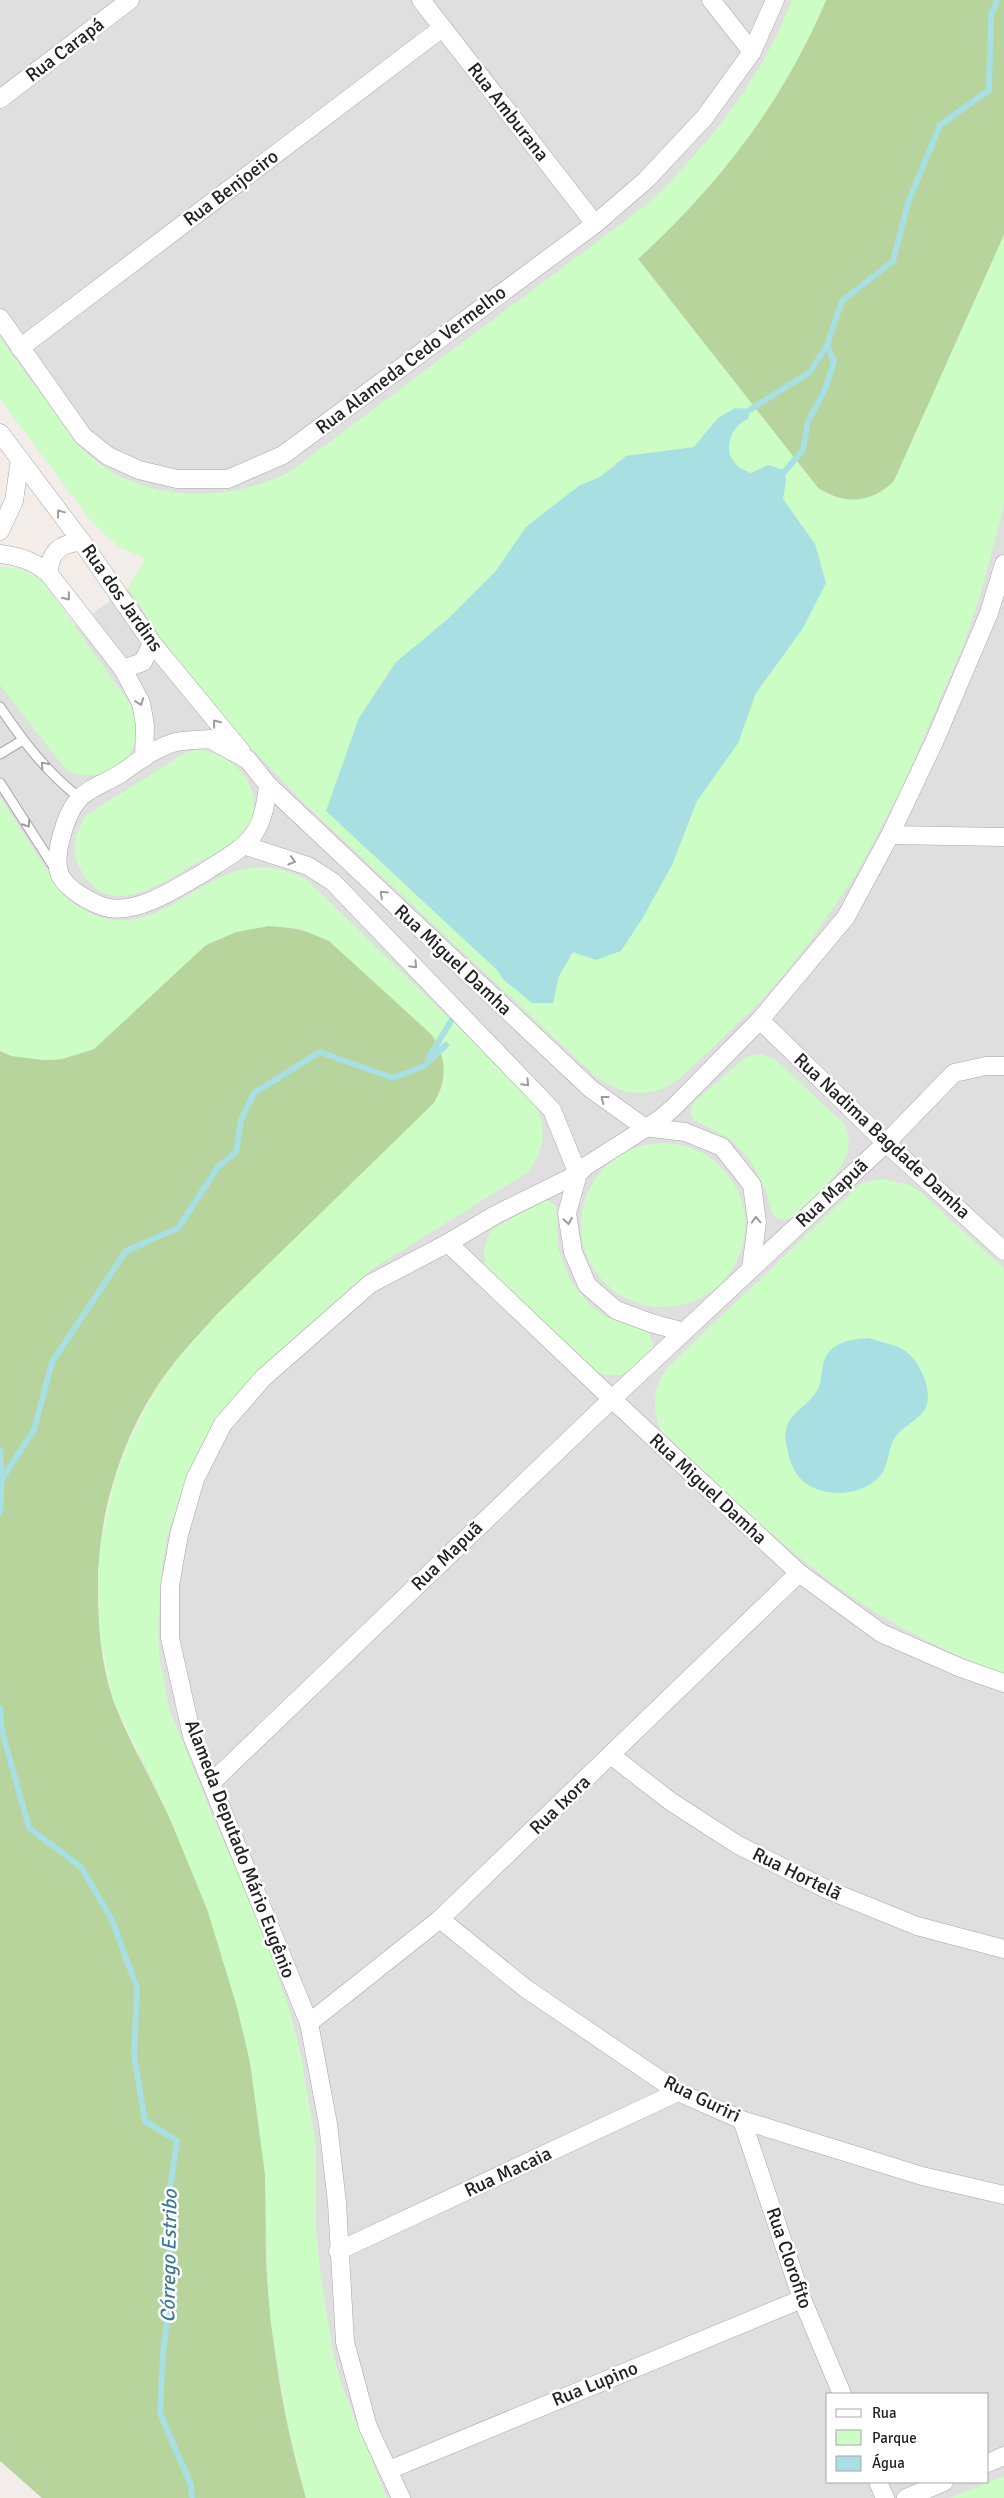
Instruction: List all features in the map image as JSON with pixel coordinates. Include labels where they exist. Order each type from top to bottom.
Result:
[{"type":"street","name":"Rua Carapá","points":[[0,99],[130,0]]},
{"type":"street","name":"Rua Amburana","points":[[421,0],[595,224]]},
{"type":"street","points":[[711,0],[752,52]]},
{"type":"street","name":"Rua Alameda Cedo Vermelho","points":[[0,318],[83,436],[108,456],[139,470],[177,479],[228,479],[283,455],[595,224],[646,180],[705,117],[752,52],[775,0]]},
{"type":"street","name":"Rua Benjoeiro","points":[[20,348],[442,28]]},
{"type":"street","name":"Rua dos Jardins","points":[[0,433],[82,542],[152,643],[268,785]]},
{"type":"street","points":[[0,531],[14,502],[20,459]]},
{"type":"street","points":[[49,574],[49,563],[56,550],[68,542],[82,542]]},
{"type":"street","points":[[0,554],[14,555],[37,564],[49,574],[123,669],[142,703],[145,725],[144,758]]},
{"type":"street","name":"Alameda Deputado Mário Eugênio","points":[[400,2498],[368,2427],[345,2342],[338,2251],[337,2203],[328,2124],[308,2023],[192,1736],[170,1638],[170,1585],[179,1535],[195,1478],[223,1424],[263,1378],[370,1284],[448,1243],[495,1214],[578,1174],[600,1156],[652,1123],[760,1020],[846,917],[890,835],[997,613],[1004,564]]},
{"type":"street","points":[[123,669],[143,662],[152,643]]},
{"type":"street","points":[[248,760],[210,739],[174,743],[144,758],[80,798],[69,813],[58,847],[59,874],[77,894],[109,908],[140,905],[168,894],[246,846],[258,831],[266,803],[268,785]]},
{"type":"street","name":"Rua Miguel Damha","points":[[268,785],[591,1089],[652,1123]]},
{"type":"street","points":[[890,835],[1004,837]]},
{"type":"street","name":"Rua Miguel Damha","points":[[246,846],[308,866],[333,882],[552,1110],[578,1174]]},
{"type":"street","name":"Rua Nadima Bagdade Damha","points":[[760,1020],[886,1143],[1004,1250]]},
{"type":"street","name":"Rua Mapuã","points":[[212,1782],[612,1399],[886,1143],[954,1073],[986,1066],[1004,1066]]},
{"type":"street","points":[[652,1123],[685,1132],[722,1147],[752,1185],[758,1222],[751,1269]]},
{"type":"street","points":[[578,1174],[567,1213],[573,1252],[587,1285],[616,1310],[650,1323],[684,1332]]},
{"type":"street","name":"Rua Miguel Damha","points":[[448,1243],[799,1573],[881,1633],[961,1668],[1004,1683]]},
{"type":"street","name":"Rua Ixora","points":[[308,2023],[440,1919],[612,1756],[799,1573]]},
{"type":"street","name":"Rua Hortelã","points":[[612,1756],[670,1801],[738,1845],[828,1890],[917,1926],[1004,1948]]},
{"type":"street","name":"Rua Guriri","points":[[440,1919],[525,1988],[678,2092],[742,2120],[922,2176],[1004,2195]]},
{"type":"street","name":"Rua Macaia","points":[[338,2251],[678,2092]]},
{"type":"street","name":"Rua Clorofito","points":[[742,2120],[802,2299],[842,2393]]},
{"type":"street","name":"Rua Lupino","points":[[389,2470],[802,2299]]},
{"type":"street","points":[[989,2463],[1004,2456]]},
{"type":"street","points":[[878,2483],[885,2498]]},
{"type":"street","points":[[906,2498],[942,2483]]},
{"type":"lane","points":[[0,707],[23,740],[58,781],[80,798]]},
{"type":"lane","points":[[0,754],[23,740]]},
{"type":"lane","points":[[0,783],[59,874]]},
{"type":"shaded area","points":[[0,0],[826,0],[814,27],[880,493],[1004,235],[1004,2498],[306,2498],[98,1574],[434,1103],[0,1051],[0,567],[24,569],[43,582],[75,626],[128,588],[146,559],[120,547],[92,522],[0,399]]},
{"type":"green space","points":[[792,0],[826,0],[790,74],[769,108],[722,171],[696,201],[638,259],[818,488],[828,494],[857,500],[876,494],[894,481],[1004,235],[1004,505],[982,589],[964,644],[900,792],[856,874],[811,940],[760,1002],[676,1081],[653,1092],[629,1092],[605,1082],[593,1074],[305,804],[220,713],[173,654],[128,588],[146,559],[120,547],[92,522],[0,399],[0,338],[79,446],[101,465],[125,479],[152,488],[179,493],[207,494],[235,490],[262,483],[288,473],[645,206],[690,161],[730,111],[765,58]]},
{"type":"green space","points":[[826,0],[1004,0],[1004,235],[894,481],[876,494],[867,498],[857,499],[838,497],[818,488],[638,259],[696,201],[746,140],[790,73],[809,38]]},
{"type":"green space","points":[[0,567],[24,569],[43,582],[132,706],[136,722],[135,738],[131,751],[123,762],[112,770],[99,775],[84,775],[67,771],[0,685]]},
{"type":"green space","points":[[197,750],[213,753],[227,760],[239,769],[247,781],[253,794],[254,809],[250,823],[241,837],[226,848],[170,879],[138,893],[123,896],[108,894],[94,887],[78,865],[75,850],[76,836],[86,815],[187,752]]},
{"type":"green space","points":[[0,797],[63,895],[98,916],[129,920],[157,912],[212,882],[240,870],[272,868],[307,880],[531,1098],[540,1117],[543,1136],[538,1154],[528,1172],[372,1269],[251,1378],[214,1426],[186,1479],[167,1537],[162,1566],[158,1624],[159,1652],[169,1709],[217,1827],[258,1918],[290,2013],[301,2056],[316,2145],[316,2229],[320,2271],[332,2347],[341,2384],[387,2498],[306,2498],[288,2426],[271,2325],[267,2275],[265,2175],[250,2062],[237,2007],[207,1909],[168,1814],[113,1700],[100,1637],[98,1574],[101,1542],[115,1479],[126,1448],[155,1390],[174,1363],[217,1314],[434,1103],[443,1085],[444,1065],[438,1044],[432,1035],[329,941],[300,929],[268,926],[236,932],[206,945],[94,1049],[62,1059],[45,1060],[12,1056],[0,1051]]},
{"type":"green space","points":[[268,926],[306,931],[328,940],[340,949],[424,1026],[432,1036],[438,1045],[443,1060],[442,1082],[434,1103],[212,1321],[175,1362],[157,1386],[129,1440],[109,1497],[99,1557],[98,1601],[103,1660],[114,1702],[179,1838],[198,1885],[223,1956],[242,2026],[255,2089],[261,2132],[266,2187],[266,2263],[272,2332],[280,2388],[298,2471],[306,2498],[42,2498],[0,2461],[0,1051],[12,1056],[45,1060],[62,1059],[94,1049],[205,945],[236,932]]},
{"type":"green space","points":[[760,1054],[776,1060],[845,1125],[849,1139],[847,1152],[834,1176],[793,1217],[787,1219],[780,1219],[773,1215],[765,1188],[750,1160],[729,1138],[694,1120],[690,1111],[694,1102],[746,1057]]},
{"type":"green space","points":[[671,1143],[687,1146],[702,1153],[715,1161],[727,1173],[742,1201],[745,1225],[744,1241],[739,1256],[727,1277],[715,1289],[687,1304],[655,1307],[639,1304],[624,1297],[611,1289],[599,1277],[584,1249],[581,1217],[584,1201],[591,1186],[599,1173],[611,1161],[639,1146]]},
{"type":"green space","points":[[883,1179],[907,1184],[918,1190],[1004,1269],[1004,1674],[939,1647],[897,1625],[837,1586],[791,1550],[747,1511],[661,1431],[658,1423],[655,1398],[659,1383],[668,1367],[861,1183]]},
{"type":"green space","points":[[542,1201],[549,1201],[556,1206],[558,1249],[570,1280],[592,1307],[606,1317],[649,1333],[654,1347],[628,1372],[613,1376],[593,1370],[486,1267],[484,1251],[490,1231]]},
{"type":"green space","points":[[1004,2476],[1004,2498],[950,2498],[989,2483]]},
{"type":"water","points":[[735,408],[751,409],[748,419],[737,427],[730,439],[729,446],[732,459],[740,468],[751,473],[768,465],[784,470],[786,481],[783,499],[815,544],[826,583],[803,628],[756,693],[738,743],[697,801],[672,865],[642,919],[621,951],[596,960],[573,952],[559,976],[553,1003],[532,1003],[504,980],[497,970],[326,811],[359,718],[396,662],[449,618],[495,572],[526,527],[580,485],[600,477],[626,456],[694,447],[718,418]]},
{"type":"water","points":[[869,1338],[900,1348],[913,1358],[918,1364],[925,1380],[928,1397],[927,1404],[921,1415],[893,1440],[883,1472],[875,1481],[854,1491],[842,1493],[818,1490],[799,1477],[794,1469],[786,1442],[787,1425],[791,1418],[814,1396],[820,1384],[824,1362],[829,1352],[837,1345],[855,1339]]},
{"type":"waterway","points":[[751,409],[810,372],[827,345],[842,301],[893,261],[908,203],[940,125],[989,90],[991,16],[997,0]]},
{"type":"waterway","points":[[780,477],[803,450],[808,421],[824,392],[834,362],[827,345]]},
{"type":"waterway","points":[[428,1059],[451,1021]]},
{"type":"waterway","points":[[2,1479],[34,1430],[52,1362],[126,1251],[178,1228],[218,1167],[236,1152],[241,1120],[254,1093],[320,1052],[393,1078],[424,1066],[446,1045]]},
{"type":"waterway","name":"Córrego Estribo","points":[[0,1451],[2,1479],[0,1512]]},
{"type":"waterway","name":"Córrego Estribo","points":[[0,1708],[2,1731],[29,1828],[81,1867],[112,1920],[137,1988],[134,2056],[145,2121],[177,2141],[166,2214],[171,2288],[163,2353],[160,2413],[191,2485],[192,2498]]}]
